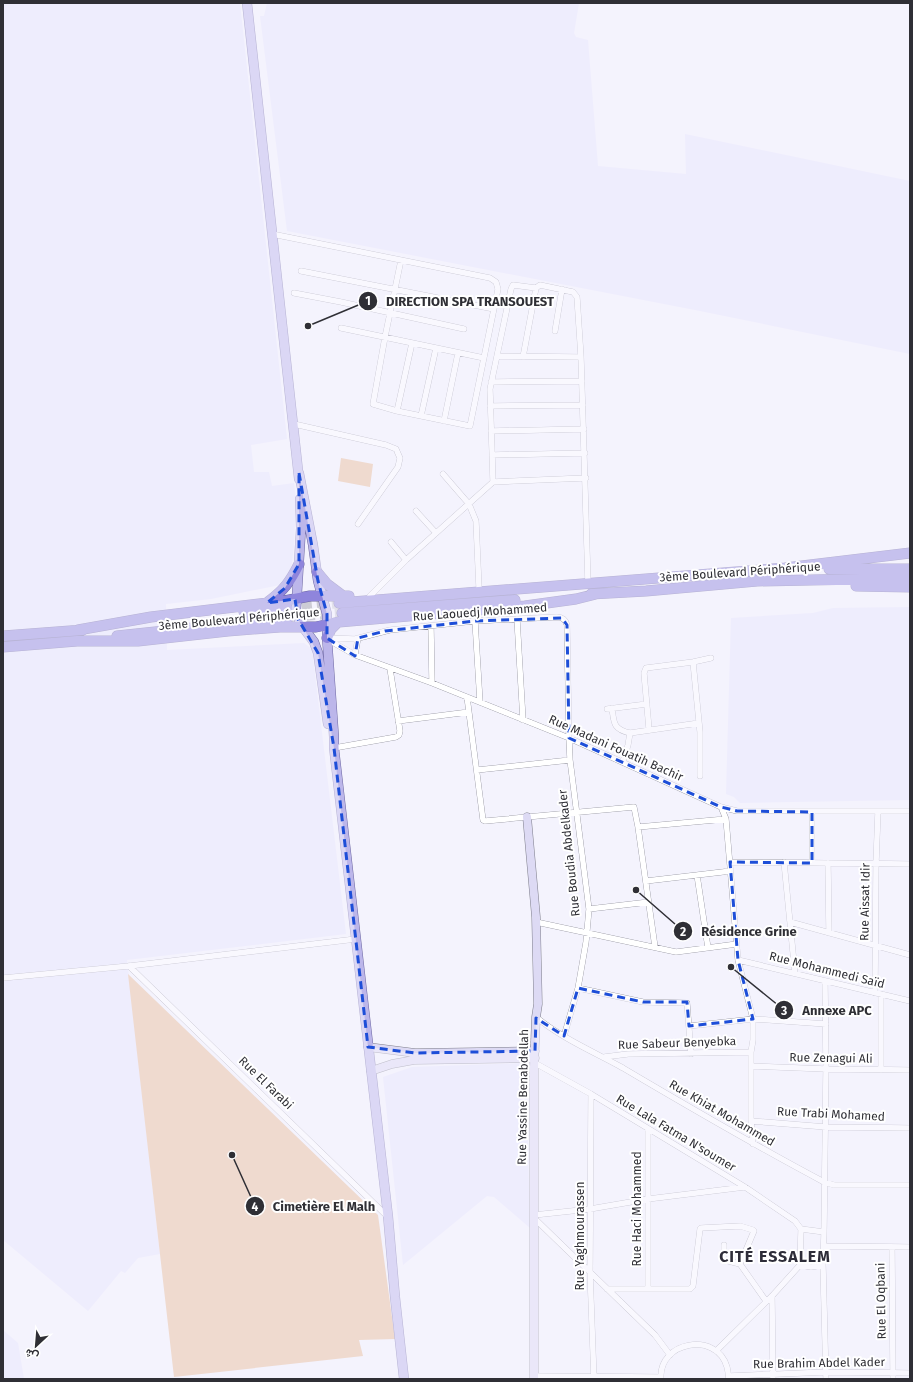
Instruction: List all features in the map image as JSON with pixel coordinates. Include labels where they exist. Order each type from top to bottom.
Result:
[{"type":"highway","points":[[78,630],[151,617],[267,603],[310,596],[322,596],[341,609],[554,586],[785,568],[910,554]]},
{"type":"highway","points":[[267,603],[280,593],[288,584],[299,564]]},
{"type":"highway","name":"3ème Boulevard Périphérique","points":[[785,568],[910,569]]},
{"type":"highway","points":[[317,572],[327,584],[341,609]]},
{"type":"highway","name":"3ème Boulevard Périphérique","points":[[3,647],[78,641],[138,641],[280,627],[316,627],[327,625],[341,609],[525,606],[576,599],[596,594],[757,581],[910,578]]},
{"type":"highway","points":[[757,581],[792,584],[910,587]]},
{"type":"highway","points":[[327,638],[341,609],[370,596],[479,588],[554,586]]},
{"type":"highway","points":[[3,636],[288,613],[78,641]]},
{"type":"highway","points":[[138,641],[140,651]]},
{"type":"main road","points":[[247,3],[299,473],[301,528],[296,598],[297,614],[303,628],[314,642],[318,652],[330,737],[334,748]]},
{"type":"main road","points":[[299,473],[317,572],[327,614],[327,638],[334,748],[388,1216],[394,1298],[404,1379]]},
{"type":"street","points":[[272,234],[401,260],[490,278],[496,282],[498,289],[470,426],[375,406],[373,402],[401,260]]},
{"type":"street","points":[[301,271],[494,308]]},
{"type":"street","points":[[493,482],[490,389],[513,285],[536,288],[540,285],[573,292],[578,297],[586,478],[588,583]]},
{"type":"street","points":[[523,356],[536,288]]},
{"type":"street","points":[[555,331],[562,289]]},
{"type":"street","points":[[294,293],[464,329]]},
{"type":"street","points":[[341,328],[484,358]]},
{"type":"street","points":[[397,411],[412,343]]},
{"type":"street","points":[[421,416],[436,348]]},
{"type":"street","points":[[444,421],[458,352]]},
{"type":"street","points":[[497,356],[581,357]]},
{"type":"street","points":[[491,382],[582,381]]},
{"type":"street","points":[[490,406],[583,404]]},
{"type":"street","points":[[294,424],[386,445],[396,449],[400,458],[398,467],[358,524]]},
{"type":"street","points":[[491,432],[584,430]]},
{"type":"street","points":[[492,455],[585,453]]},
{"type":"street","points":[[443,474],[469,504],[476,521],[479,588]]},
{"type":"street","points":[[370,596],[406,560],[493,482],[586,478]]},
{"type":"street","points":[[416,511],[436,533]]},
{"type":"street","points":[[391,542],[406,560]]},
{"type":"street","name":"Rue Laouedj Mohammed","points":[[327,638],[358,638],[385,631],[475,622],[559,617],[564,619],[566,623],[568,738]]},
{"type":"street","points":[[517,619],[523,720]]},
{"type":"street","points":[[475,622],[480,702]]},
{"type":"street","points":[[431,626],[432,683]]},
{"type":"street","name":"Rue Madani Fouatih Bachir","points":[[327,638],[356,655],[390,669],[432,683],[568,738],[721,807],[737,811],[910,811]]},
{"type":"street","points":[[356,655],[358,638]]},
{"type":"street","points":[[649,729],[644,673],[646,668],[711,658]]},
{"type":"street","points":[[692,662],[699,723],[700,776]]},
{"type":"street","points":[[334,748],[396,737],[399,735],[400,731],[390,669]]},
{"type":"street","points":[[467,697],[483,820],[634,807],[646,880],[654,947]]},
{"type":"street","points":[[647,704],[609,708],[614,723],[621,731],[630,733],[649,729],[699,723]]},
{"type":"street","points":[[398,722],[469,712]]},
{"type":"street","points":[[623,762],[630,733]]},
{"type":"street","name":"Rue Boudia Abdelkader","points":[[564,1036],[578,988],[587,933],[589,909],[568,738]]},
{"type":"street","points":[[477,770],[570,760]]},
{"type":"street","points":[[721,807],[726,819],[738,960],[752,1019],[753,1040],[751,1052],[751,1121],[753,1144]]},
{"type":"street","name":"Rue Aissat Idir","points":[[878,811],[875,946],[881,1070]]},
{"type":"street","points":[[812,812],[812,863]]},
{"type":"street","name":"Rue Yassine Benabdellah","points":[[526,817],[536,922],[538,1004],[536,1017],[535,1057],[534,1377]]},
{"type":"street","points":[[638,828],[726,819]]},
{"type":"street","points":[[730,862],[910,864]]},
{"type":"street","points":[[784,862],[795,973]]},
{"type":"street","points":[[828,863],[830,933]]},
{"type":"street","points":[[646,880],[731,870]]},
{"type":"street","points":[[697,875],[708,948]]},
{"type":"street","points":[[589,909],[649,902]]},
{"type":"street","points":[[536,922],[676,952],[737,944]]},
{"type":"street","points":[[790,922],[910,955]]},
{"type":"street","points":[[3,978],[129,966],[356,939]]},
{"type":"street","name":"Rue Mohammedi Saïd","points":[[738,960],[910,1001]]},
{"type":"street","name":"Rue El Farabi","points":[[129,966],[388,1216]]},
{"type":"street","points":[[825,981],[826,1127],[823,1265],[826,1379]]},
{"type":"street","points":[[578,988],[643,1002],[685,1002],[688,1004],[691,1054]]},
{"type":"street","name":"Rue Khiat Mohammed","points":[[536,1017],[564,1036],[604,1057],[753,1144],[824,1182],[834,1184],[910,1185]]},
{"type":"street","points":[[689,1026],[752,1019],[826,1024]]},
{"type":"street","points":[[368,1047],[415,1053],[535,1057]]},
{"type":"street","name":"Rue Sabeur Benyebka","points":[[604,1057],[628,1054],[751,1052]]},
{"type":"street","points":[[371,1071],[392,1064],[414,1060],[535,1057]]},
{"type":"street","name":"Rue Lala Fatma N'soumer","points":[[535,1057],[591,1094],[745,1187],[795,1221],[801,1229]]},
{"type":"street","name":"Rue Zenagui Ali","points":[[752,1066],[910,1070]]},
{"type":"street","name":"Rue Yaghmourassen","points":[[591,1094],[590,1272],[594,1377]]},
{"type":"street","name":"Rue Trabi Mohamed","points":[[751,1121],[826,1127],[910,1128]]},
{"type":"street","name":"Rue Haci Mohammed","points":[[648,1129],[648,1288]]},
{"type":"street","points":[[534,1216],[590,1209],[648,1199],[745,1187]]},
{"type":"street","points":[[534,1216],[655,1336],[670,1355]]},
{"type":"street","points":[[607,1289],[692,1288],[700,1229],[703,1227],[740,1226],[753,1230],[754,1233],[740,1264]]},
{"type":"street","points":[[716,1351],[772,1296],[800,1265],[801,1229],[824,1232]]},
{"type":"street","points":[[724,1245],[724,1260],[740,1264],[766,1301]]},
{"type":"street","points":[[824,1246],[910,1247]]},
{"type":"street","name":"Rue El Oqbani","points":[[892,1246],[893,1376]]},
{"type":"street","points":[[800,1265],[810,1267],[823,1265]]},
{"type":"street","points":[[772,1296],[773,1377]]},
{"type":"street","points":[[534,1377],[661,1378],[662,1364],[677,1349],[688,1345],[701,1345],[716,1351],[724,1360],[729,1377]]},
{"type":"street","name":"Rue Brahim Abdel Kader","points":[[729,1377],[773,1377],[826,1372],[893,1376],[910,1373]]},
{"type":"highlighted area","points":[[299,473],[318,581],[327,614],[327,638],[355,656],[358,638],[385,631],[475,621],[562,618],[567,625],[569,738],[721,807],[737,811],[812,812],[812,863],[730,862],[738,960],[753,1019],[689,1026],[687,1002],[643,1002],[578,988],[564,1036],[536,1018],[535,1051],[415,1053],[368,1047],[334,748],[318,653],[298,619],[295,599],[267,603],[285,588],[299,564]]},
{"type":"shaded area","points":[[3,3],[240,3],[287,439],[251,445],[254,472],[269,472],[272,486],[294,483],[296,500],[294,547],[291,569],[285,581],[280,585],[211,599],[166,604],[167,650],[304,643],[312,649],[346,934],[127,960],[160,1254],[138,1258],[125,1273],[121,1271],[88,1311],[3,1240]]},
{"type":"shaded area","points":[[267,3],[579,3],[574,33],[576,37],[588,40],[598,166],[686,174],[685,134],[910,181],[910,354],[695,310],[287,231],[260,16],[264,16]]},
{"type":"shaded area","points":[[341,458],[373,464],[370,487],[338,481]]},
{"type":"shaded area","points":[[910,607],[910,800],[740,803],[734,797],[726,794],[731,618],[813,613],[833,608]]},
{"type":"shaded area","points":[[128,974],[378,1215],[395,1339],[359,1340],[363,1356],[174,1377]]},
{"type":"shaded area","points":[[526,1063],[530,1228],[494,1197],[487,1196],[403,1265],[383,1077],[412,1067]]},
{"type":"shaded area","points":[[3,1330],[18,1343],[24,1379],[3,1379]]},
{"type":"tunnel","points":[[287,608],[339,603]]},
{"type":"tunnel","points":[[290,617],[342,613]]},
{"type":"place","name":"DIRECTION SPA TRANSOUEST","points":[[308,326]]},
{"type":"place","name":"Résidence Grine","points":[[636,890]]},
{"type":"place","name":"Annexe APC","points":[[731,967]]},
{"type":"place","name":"Cimetière El Malh","points":[[232,1155]]},
{"type":"district","name":"CITÉ ESSALEM","points":[[775,1256]]}]
